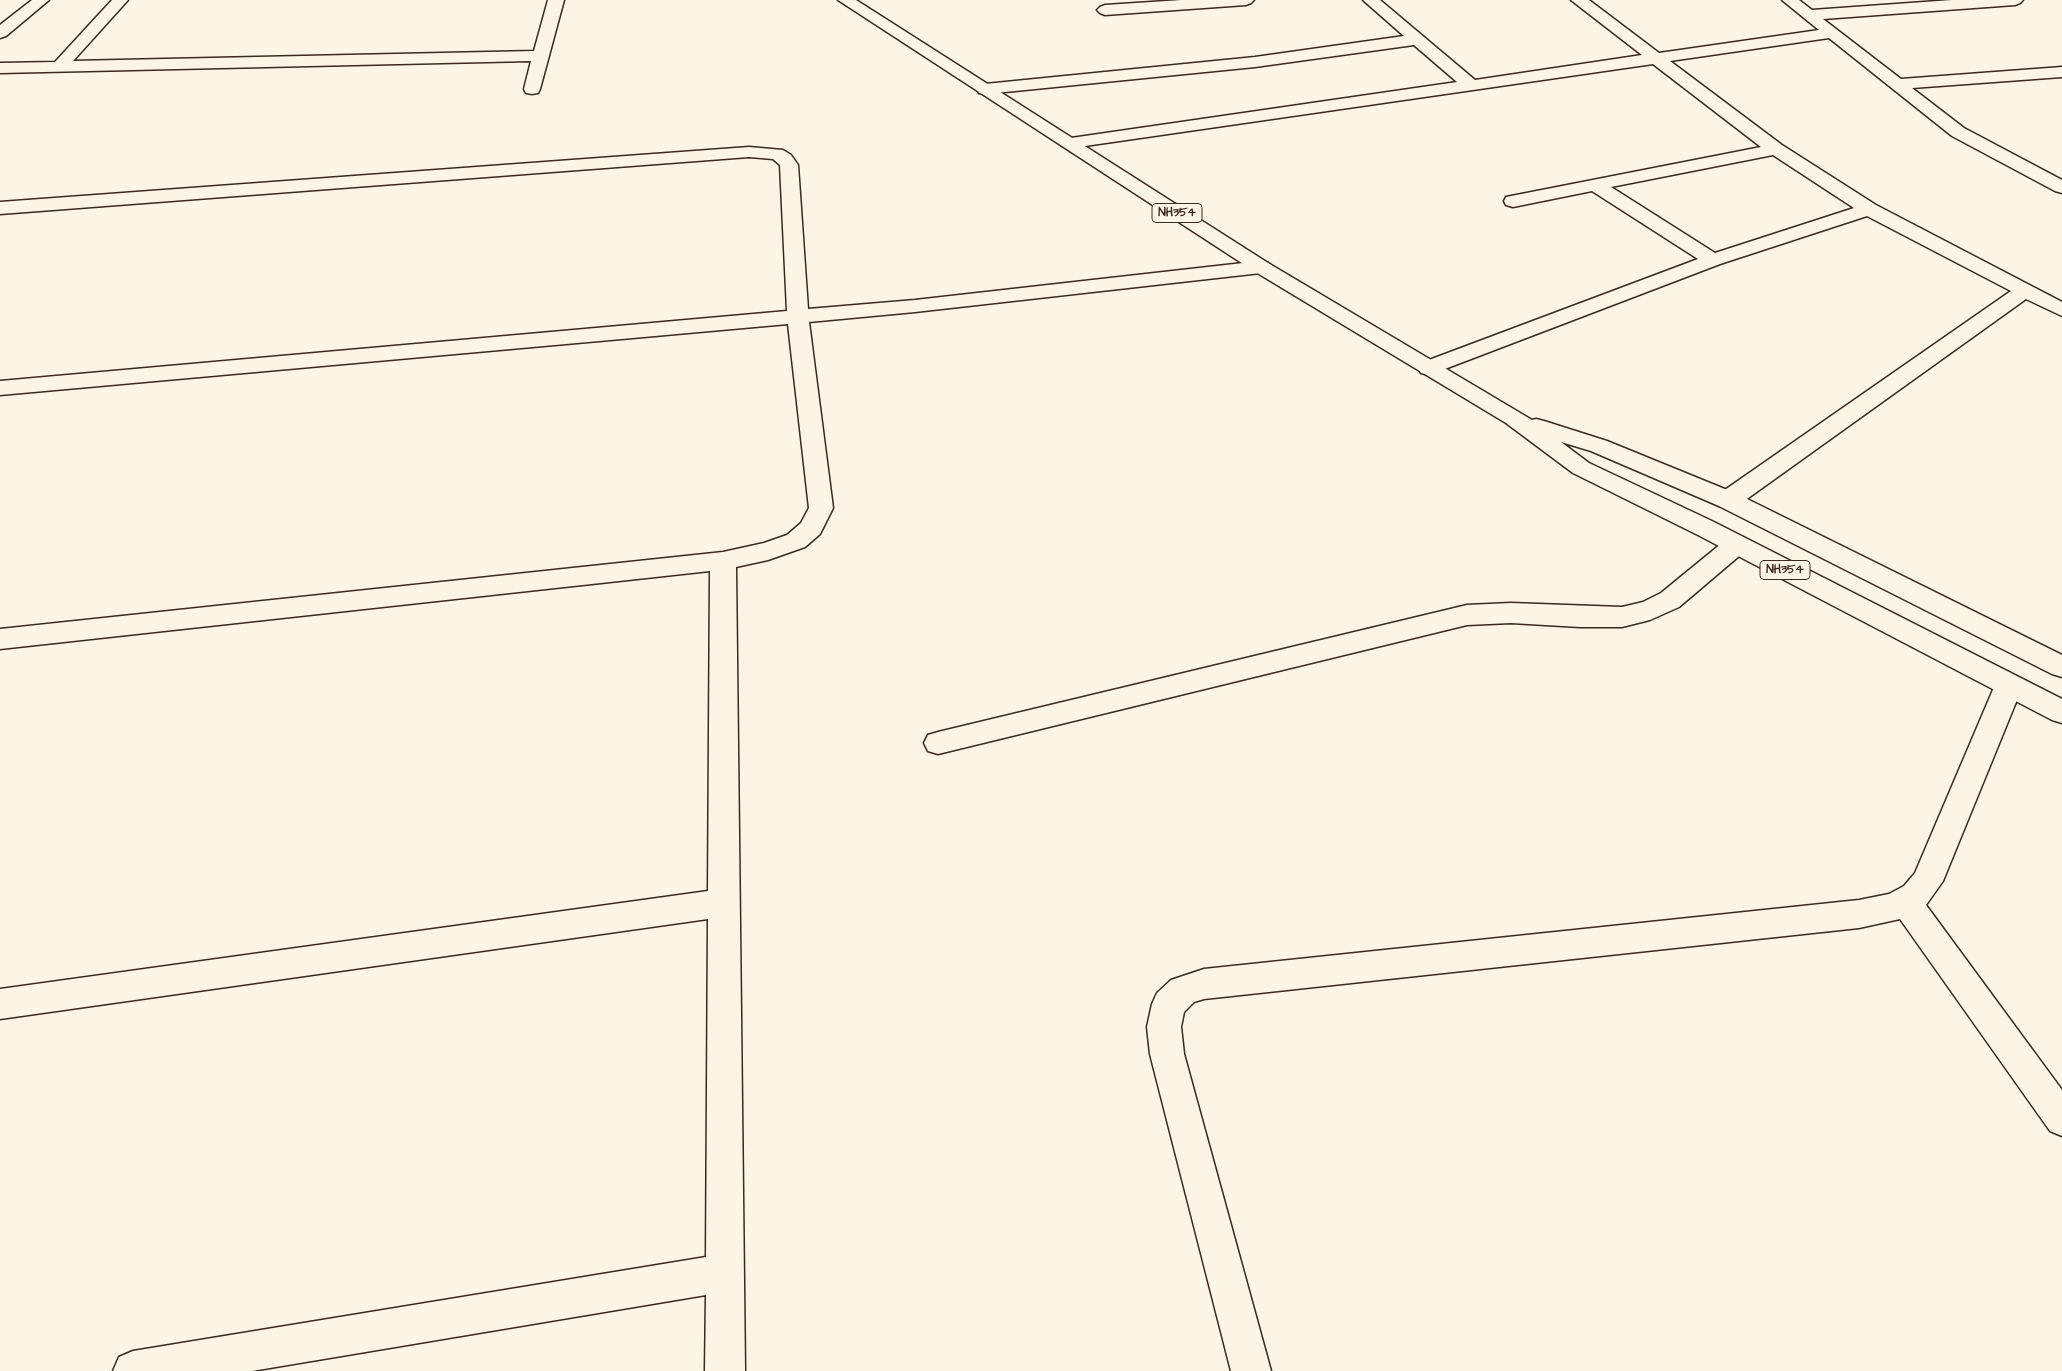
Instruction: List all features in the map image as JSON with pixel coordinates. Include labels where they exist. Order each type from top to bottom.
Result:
[{"type":"main road","points":[[0,32],[42,0]]},
{"type":"main road","points":[[58,68],[120,0]]},
{"type":"main road","points":[[532,89],[556,0]]},
{"type":"main road","name":"NH354","points":[[846,0],[1261,267],[1514,418],[1581,468],[2062,712]]},
{"type":"main road","points":[[1105,10],[1246,0]]},
{"type":"main road","points":[[1372,0],[1472,86]]},
{"type":"main road","points":[[1579,0],[1776,149],[1869,209],[2062,310]]},
{"type":"main road","points":[[1790,0],[1958,132],[2062,187]]},
{"type":"main road","points":[[1809,15],[2005,0]]},
{"type":"main road","points":[[1071,143],[1658,59],[1831,32]]},
{"type":"main road","points":[[985,89],[1218,66],[1419,39]]},
{"type":"main road","points":[[0,68],[540,56]]},
{"type":"main road","points":[[1897,84],[2062,72]]},
{"type":"main road","points":[[1513,201],[1776,149]]},
{"type":"main road","points":[[0,208],[450,173],[764,152],[777,154],[785,159],[789,165],[798,317],[821,508],[811,528],[796,541],[768,551],[723,561],[0,639]]},
{"type":"main road","points":[[1595,185],[1713,260]]},
{"type":"main road","points":[[1429,368],[1713,260],[1869,209]]},
{"type":"main road","points":[[0,388],[915,306],[1261,267]]},
{"type":"main road","points":[[1728,500],[2025,291]]},
{"type":"main road","name":"NH354","points":[[1514,418],[1599,446],[1728,500],[2062,667]]},
{"type":"main road","points":[[938,744],[1467,615],[1511,612],[1580,617],[1622,617],[1650,610],[1670,600],[1736,545]]},
{"type":"main road","points":[[723,561],[724,1371]]},
{"type":"main road","points":[[1251,1371],[1167,1054],[1164,1027],[1169,1004],[1183,991],[1214,983],[1859,914],[1895,907],[1915,896],[1927,881],[2009,685]]},
{"type":"main road","points":[[1905,901],[2062,1119]]},
{"type":"main road","points":[[0,1004],[724,903]]},
{"type":"main road","points":[[133,1371],[724,1273]]}]
